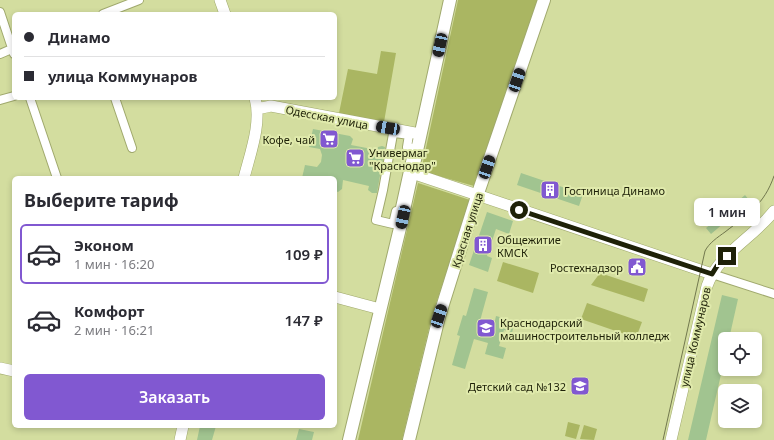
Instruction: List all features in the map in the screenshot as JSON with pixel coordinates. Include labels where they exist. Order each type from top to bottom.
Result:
[{"type":"main road","points":[[348,440],[412,173],[450,0]]},
{"type":"main road","name":"Красная улица","points":[[409,440],[439,316],[477,196],[544,0]]},
{"type":"street","points":[[108,12],[139,0]]},
{"type":"street","points":[[220,0],[224,12]]},
{"type":"street","points":[[0,12],[12,47]]},
{"type":"street","points":[[0,54],[12,50]]},
{"type":"street","points":[[0,100],[12,97]]},
{"type":"street","points":[[31,100],[56,174]]},
{"type":"street","points":[[116,100],[132,148]]},
{"type":"street","points":[[244,176],[255,129],[256,104]]},
{"type":"street","name":"Одесская улица","points":[[256,104],[420,134]]},
{"type":"street","points":[[395,132],[409,136],[407,147],[413,148],[399,212],[396,211],[393,224],[376,220],[393,134],[395,132]]},
{"type":"street","points":[[412,173],[477,196],[774,294]]},
{"type":"street","name":"улица Коммунаров","points":[[671,440],[707,286],[712,274],[722,261],[758,229],[774,210]]},
{"type":"street","points":[[337,298],[380,309]]},
{"type":"street","points":[[0,368],[12,371]]},
{"type":"street","points":[[180,440],[183,428]]},
{"type":"green space","points":[[458,0],[539,0],[474,186],[421,171]]},
{"type":"green space","points":[[381,51],[396,53],[384,122],[339,113],[348,69],[377,74]]},
{"type":"green space","points":[[418,183],[470,200],[432,316],[402,440],[358,440]]},
{"type":"green space","points":[[503,262],[539,273],[533,293],[497,281]]},
{"type":"green space","points":[[600,273],[648,289],[644,302],[591,285]]},
{"type":"green space","points":[[587,303],[642,322],[636,338],[581,319]]},
{"type":"green space","points":[[568,422],[580,425],[576,439],[565,436]]},
{"type":"green space","points":[[584,425],[597,429],[594,440],[580,439]]},
{"type":"building","name":"Универмаг \"Краснодар\"","points":[[313,129],[350,136],[353,139],[351,145],[377,150],[378,147],[385,147],[377,193],[372,193],[368,190],[369,186],[343,180],[342,189],[338,192],[337,176],[302,176],[305,165],[317,167],[321,162],[322,155],[320,149],[309,147]]},
{"type":"building","name":"Гостиница Динамо","points":[[521,173],[583,194],[579,206],[517,185]]},
{"type":"building","points":[[745,195],[750,201],[711,234],[706,228]]},
{"type":"building","name":"Общежитие КМСК","points":[[487,212],[513,221],[509,234],[496,229],[487,256],[492,258],[488,272],[469,265]]},
{"type":"building","name":"Краснодарский машиностроительный колледж","points":[[474,288],[488,292],[480,321],[494,325],[496,316],[515,321],[512,333],[504,330],[499,346],[506,348],[503,359],[485,354],[488,343],[474,339],[465,369],[452,365],[460,336],[457,335],[463,315],[466,316]]},
{"type":"building","points":[[722,295],[738,299],[731,332],[718,332],[718,376],[721,376],[706,440],[688,440]]},
{"type":"building","points":[[200,428],[215,428],[212,440],[197,440]]},
{"type":"building","points":[[299,429],[314,432],[312,440],[296,440]]},
{"type":"tram line","points":[[663,440],[705,251],[714,240],[741,220],[760,202],[770,186],[774,176]]},
{"type":"place","name":"Кофе, чай","points":[[329,139]]},
{"type":"place","name":"Универмаг \"Краснодар\"","points":[[355,158]]},
{"type":"place","name":"Гостиница Динамо","points":[[550,190]]},
{"type":"place","name":"Общежитие КМСК","points":[[483,245]]},
{"type":"place","name":"Ростехнадзор","points":[[637,267]]},
{"type":"place","name":"Краснодарский машиностроительный колледж","points":[[486,328]]},
{"type":"place","name":"Детский сад №132","points":[[580,386]]},
{"type":"route","points":[[519,210],[712,274],[717,266],[727,256]]}]
